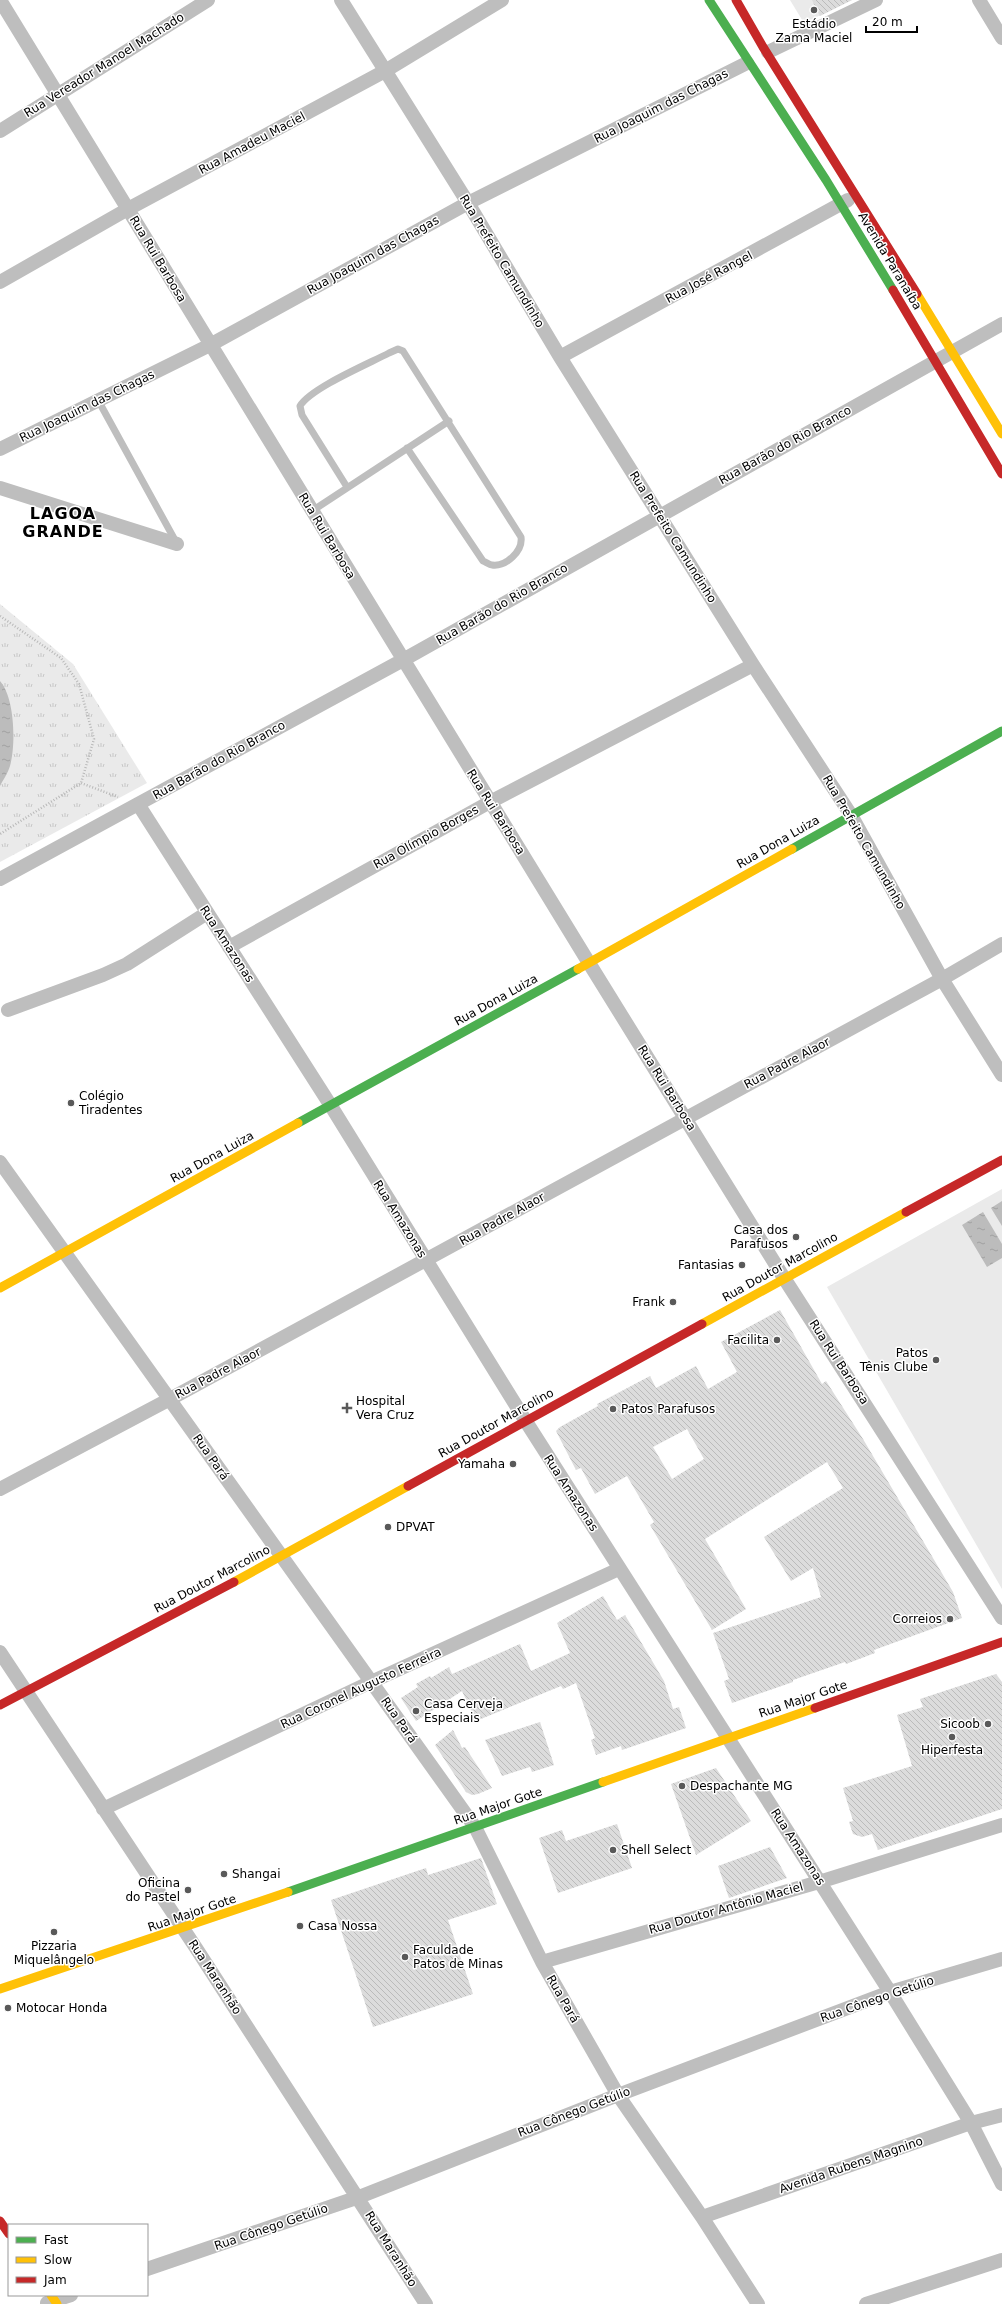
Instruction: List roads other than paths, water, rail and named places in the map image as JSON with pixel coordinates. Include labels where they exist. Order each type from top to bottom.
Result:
[{"type":"street","name":"Rua Rui Barbosa","points":[[0,0],[490,802],[784,1278],[1002,1618]]},
{"type":"street","name":"Rua Vereador Manoel Machado","points":[[0,131],[208,0]]},
{"type":"street","name":"Rua Prefeito Camundinho","points":[[341,0],[468,203],[560,357],[753,665],[851,815],[942,979],[1002,1075]]},
{"type":"street","name":"Rua Amadeu Maciel","points":[[0,282],[128,209],[385,71],[502,0]]},
{"type":"street","name":"Avenida Paranaíba","points":[[709,0],[748,63],[842,205],[936,360],[1002,474]]},
{"type":"street","name":"Avenida Paranaíba","points":[[736,0],[766,52],[857,195],[1002,434]]},
{"type":"street","points":[[766,52],[767,64],[761,69],[748,63],[747,52],[752,47],[766,52],[876,0]]},
{"type":"street","points":[[980,0],[1002,38]]},
{"type":"street","name":"Rua Joaquim das Chagas","points":[[0,448],[210,345],[468,203],[748,63]]},
{"type":"street","name":"Rua José Rangel","points":[[560,357],[842,205],[857,195]]},
{"type":"street","name":"Rua Barão do Rio Branco","points":[[0,879],[403,660],[659,515],[1002,324]]},
{"type":"street","points":[[0,488],[177,544]]},
{"type":"street","name":"Rua Olímpio Borges","points":[[229,946],[490,802],[753,665]]},
{"type":"street","name":"Rua Dona Luiza","points":[[0,1288],[589,963],[1002,731]]},
{"type":"street","name":"Rua Amazonas","points":[[138,804],[330,1106],[619,1569],[890,1992],[971,2123],[1002,2184]]},
{"type":"street","points":[[8,1010],[127,964],[207,913]]},
{"type":"street","name":"Rua Padre Alaor","points":[[0,1489],[170,1399],[426,1260],[942,979],[1002,944]]},
{"type":"street","name":"Rua Doutor Marcolino","points":[[0,1705],[25,1690],[282,1557],[525,1420],[1002,1160]]},
{"type":"street","name":"Rua Pará","points":[[0,1162],[475,1827],[542,1962],[618,2095],[702,2217],[758,2304]]},
{"type":"street","name":"Rua Coronel Augusto Ferreira","points":[[104,1809],[371,1682],[619,1569]]},
{"type":"street","name":"Rua Major Gote","points":[[0,1989],[183,1929],[1002,1642]]},
{"type":"street","name":"Rua Maranhão","points":[[0,1652],[359,2197],[426,2304]]},
{"type":"street","name":"Rua Doutor Antônio Maciel","points":[[542,1962],[819,1882],[1002,1825]]},
{"type":"street","name":"Rua Cônego Getúlio","points":[[148,2269],[359,2197],[618,2095],[890,1992],[1002,1959]]},
{"type":"street","name":"Avenida Rubens Magnino","points":[[702,2217],[971,2123],[1002,2115]]},
{"type":"street","points":[[0,2221],[8,2233]]},
{"type":"street","points":[[866,2304],[1002,2260]]},
{"type":"street","points":[[52,2301],[68,2296]]},
{"type":"lane","points":[[347,488],[302,415],[300,406],[304,399],[398,349],[403,351],[449,421],[521,538],[522,544],[518,552],[501,564],[491,565],[483,561],[407,448]]},
{"type":"lane","points":[[98,400],[177,544]]},
{"type":"lane","points":[[312,510],[449,421]]},
{"type":"water","points":[[0,681],[9,698],[13,722],[13,746],[10,766],[0,786]]},
{"type":"water","points":[[1002,1201],[1002,1226],[991,1208]]},
{"type":"water","points":[[983,1212],[1002,1244],[1002,1258],[987,1267],[962,1225]]},
{"type":"place","name":"Estádio Zama Maciel","points":[[814,10]]},
{"type":"place","name":"Colégio Tiradentes","points":[[71,1103]]},
{"type":"place","name":"Casa dos Parafusos","points":[[796,1237]]},
{"type":"place","name":"Fantasias","points":[[742,1265]]},
{"type":"place","name":"Frank","points":[[673,1302]]},
{"type":"place","name":"Facilita","points":[[777,1340]]},
{"type":"place","name":"Patos Tênis Clube","points":[[936,1360]]},
{"type":"place","name":"Hospital Vera Cruz","points":[[347,1408]]},
{"type":"place","name":"Patos Parafusos","points":[[613,1409]]},
{"type":"place","name":"Yamaha","points":[[513,1464]]},
{"type":"place","name":"DPVAT","points":[[388,1527]]},
{"type":"place","name":"Correios","points":[[950,1619]]},
{"type":"place","name":"Casa Cerveja Especiais","points":[[416,1711]]},
{"type":"place","name":"Sicoob","points":[[988,1724]]},
{"type":"place","name":"Hiperfesta","points":[[952,1737]]},
{"type":"place","name":"Despachante MG","points":[[682,1786]]},
{"type":"place","name":"Shell Select","points":[[613,1850]]},
{"type":"place","name":"Shangai","points":[[224,1874]]},
{"type":"place","name":"Oficina do Pastel","points":[[188,1890]]},
{"type":"place","name":"Casa Nossa","points":[[300,1926]]},
{"type":"place","name":"Pizzaria Miquelângelo","points":[[54,1932]]},
{"type":"place","name":"Faculdade Patos de Minas","points":[[405,1957]]},
{"type":"place","name":"Motocar Honda","points":[[8,2008]]},
{"type":"district","name":"LAGOA GRANDE","points":[[63,522]]}]
